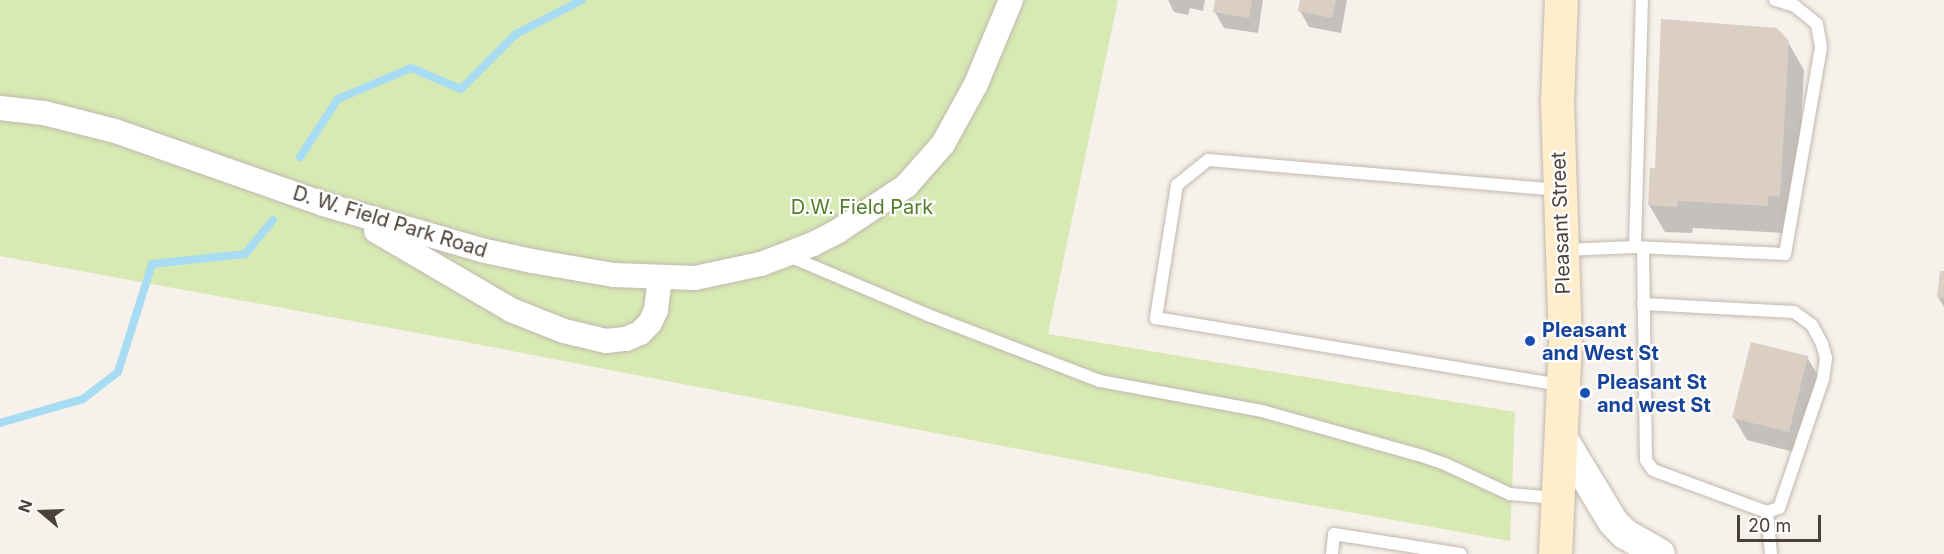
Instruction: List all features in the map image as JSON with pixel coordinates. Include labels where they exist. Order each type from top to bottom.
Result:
[{"type":"main road","name":"Pleasant Street","points":[[1555,554],[1565,343],[1557,102],[1561,0]]},
{"type":"street","name":"D. W. Field Park Road","points":[[0,108],[44,113],[115,131],[323,204],[402,229],[532,261],[614,275],[695,278],[725,274],[788,255],[838,231],[906,186],[943,144],[976,84],[1011,0]]},
{"type":"street","points":[[323,204],[431,261],[511,310],[538,322],[584,337],[606,341],[626,339],[640,333],[656,310],[660,278]]},
{"type":"street","points":[[1561,436],[1613,522],[1632,539],[1660,554]]},
{"type":"lane","points":[[1642,0],[1639,247],[1643,304],[1646,460],[1653,470],[1767,512],[1779,508],[1823,379],[1826,358],[1812,325],[1794,312],[1643,304]]},
{"type":"lane","points":[[1562,250],[1639,247],[1785,254],[1821,47],[1817,24],[1795,6],[1776,0]]},
{"type":"lane","points":[[1560,190],[1208,160],[1177,185],[1156,318],[1563,385]]},
{"type":"lane","points":[[788,255],[938,319],[1100,381],[1272,414],[1419,455],[1510,494],[1558,499]]},
{"type":"lane","points":[[1767,512],[1771,554]]},
{"type":"lane","points":[[1332,554],[1334,534],[1460,554]]},
{"type":"green space","name":"D.W. Field Park","points":[[0,0],[1118,0],[1048,334],[1515,412],[1510,541],[1271,498],[450,339],[0,256]]},
{"type":"building","points":[[1215,0],[1252,0],[1249,18],[1213,12]]},
{"type":"building","points":[[1300,0],[1336,0],[1332,18],[1298,11]]},
{"type":"building","points":[[1661,19],[1777,28],[1789,41],[1780,197],[1768,196],[1768,206],[1678,201],[1677,207],[1648,205],[1650,168],[1655,168]]},
{"type":"building","points":[[1940,271],[1944,271],[1944,298],[1937,297]]},
{"type":"building","points":[[1751,342],[1808,356],[1789,432],[1732,418]]},
{"type":"waterway","points":[[300,157],[338,99],[411,68],[461,89],[516,34],[582,0]]},
{"type":"waterway","points":[[0,423],[83,399],[118,372],[152,264],[245,254],[273,220]]},
{"type":"place","name":"Pleasant and West St","points":[[1530,341]]},
{"type":"place","name":"Pleasant St and west St","points":[[1585,393]]}]
